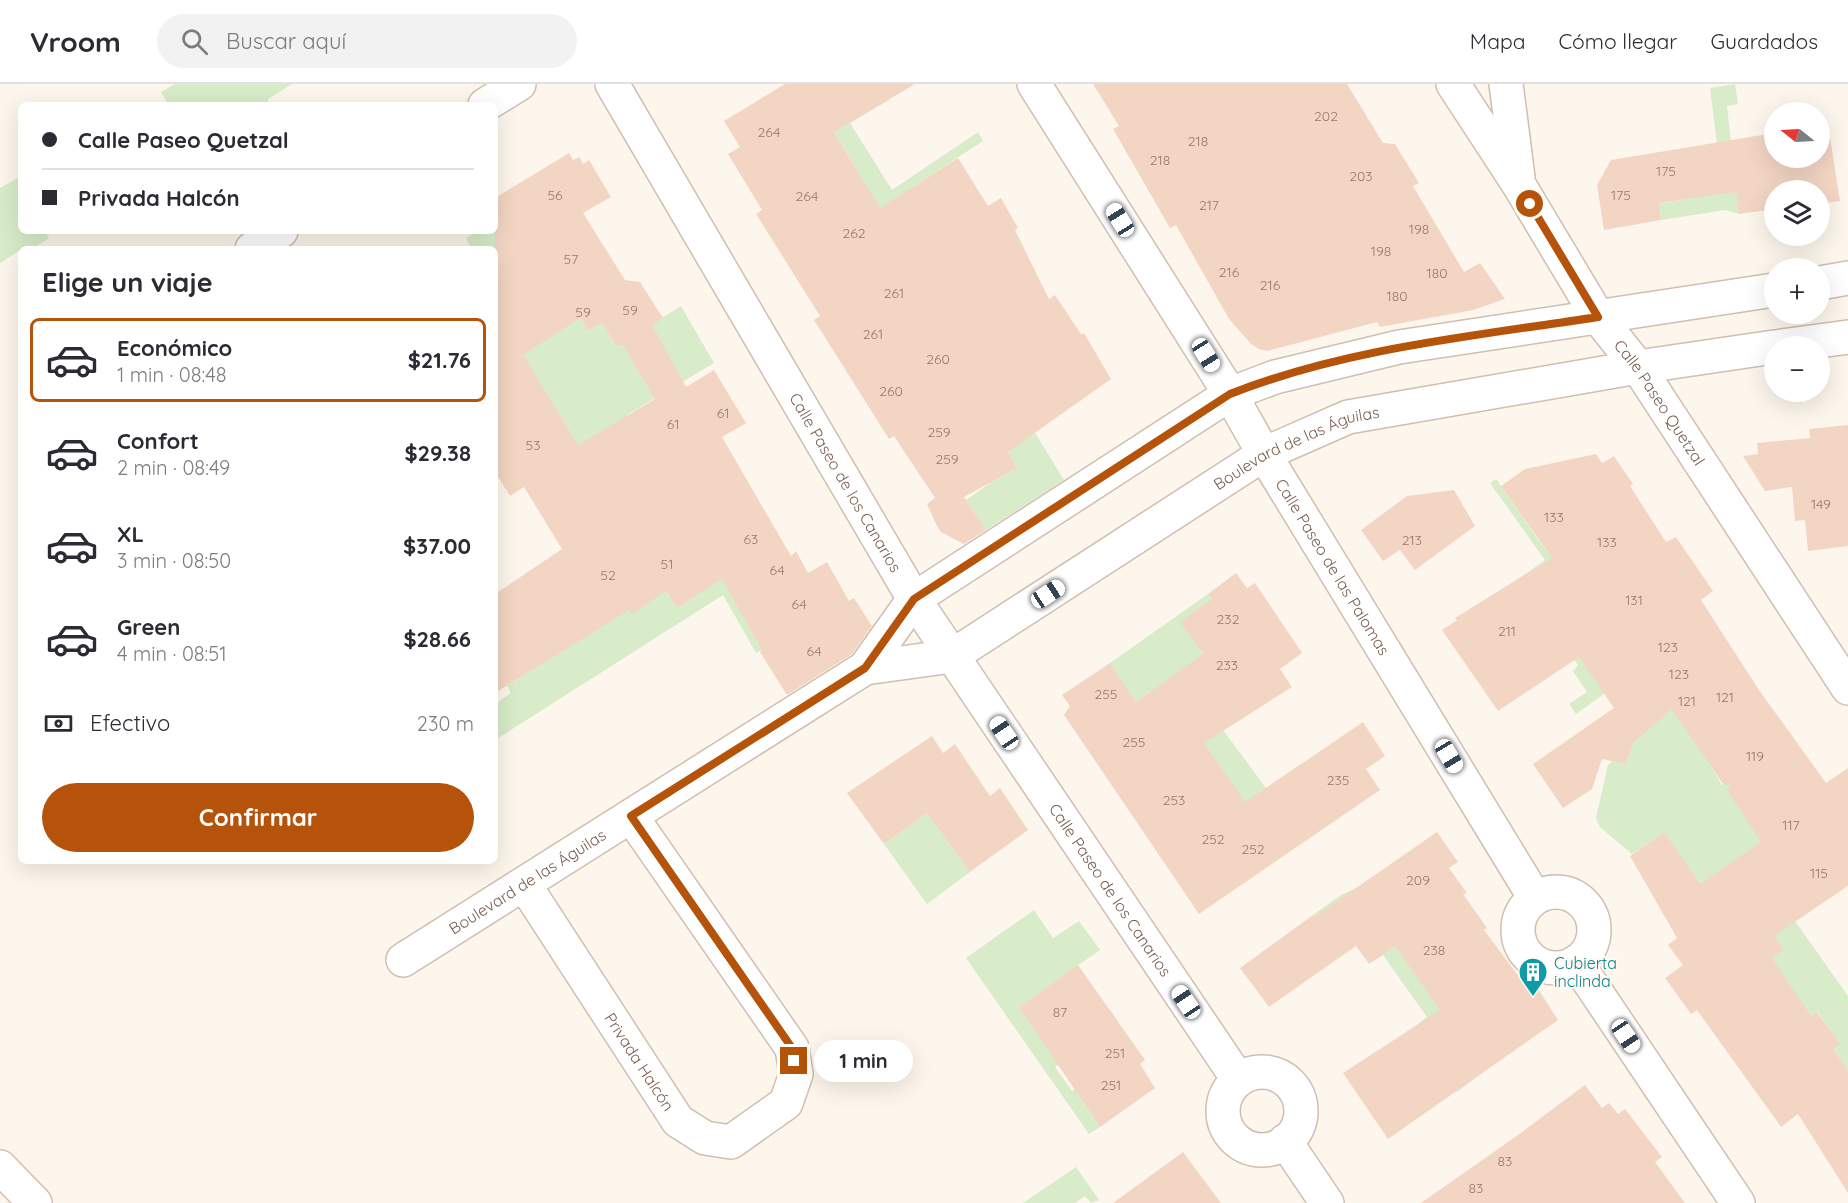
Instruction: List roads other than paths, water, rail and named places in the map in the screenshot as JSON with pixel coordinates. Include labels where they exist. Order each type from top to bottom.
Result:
[{"type":"street","points":[[490,102],[519,84]]},
{"type":"street","name":"Calle Paseo de los Canarios","points":[[612,84],[914,599],[1238,1079]]},
{"type":"street","name":"Calle Paseo de las Palomas","points":[[1034,84],[1230,394],[1536,898]]},
{"type":"street","name":"Calle Paseo Quetzal","points":[[1453,84],[1519,185],[1598,317],[1638,367],[1848,688]]},
{"type":"street","points":[[1506,84],[1519,185]]},
{"type":"street","points":[[257,246],[276,234]]},
{"type":"street","points":[[1830,281],[1848,278]]},
{"type":"street","name":"Boulevard de las Águilas","points":[[403,960],[865,668],[914,599],[1230,394],[1275,377],[1399,347],[1764,292]]},
{"type":"street","points":[[1830,339],[1848,337]]},
{"type":"street","name":"Boulevard de las Águilas","points":[[865,668],[952,656],[1264,453],[1348,417],[1638,367],[1764,348]]},
{"type":"street","name":"Privada Halcón","points":[[524,884],[678,1121],[705,1138],[731,1142],[786,1102],[796,1074],[792,1048],[631,816]]},
{"type":"street","points":[[1549,892],[1564,893],[1577,899],[1588,909],[1593,923],[1593,938],[1587,951],[1576,962],[1563,968],[1548,967],[1534,961],[1524,951],[1518,937],[1518,921],[1524,908],[1536,898],[1549,892]]},
{"type":"street","points":[[1576,962],[1738,1203]]},
{"type":"street","points":[[1267,1072],[1281,1077],[1293,1087],[1299,1101],[1300,1116],[1295,1130],[1285,1141],[1271,1149],[1256,1150],[1242,1144],[1231,1134],[1224,1121],[1223,1106],[1228,1091],[1238,1079],[1252,1073],[1267,1072]]},
{"type":"street","points":[[1285,1141],[1327,1203]]},
{"type":"street","points":[[0,1167],[34,1203]]},
{"type":"place","name":"Cubierta inclinda","points":[[1533,998]]}]
